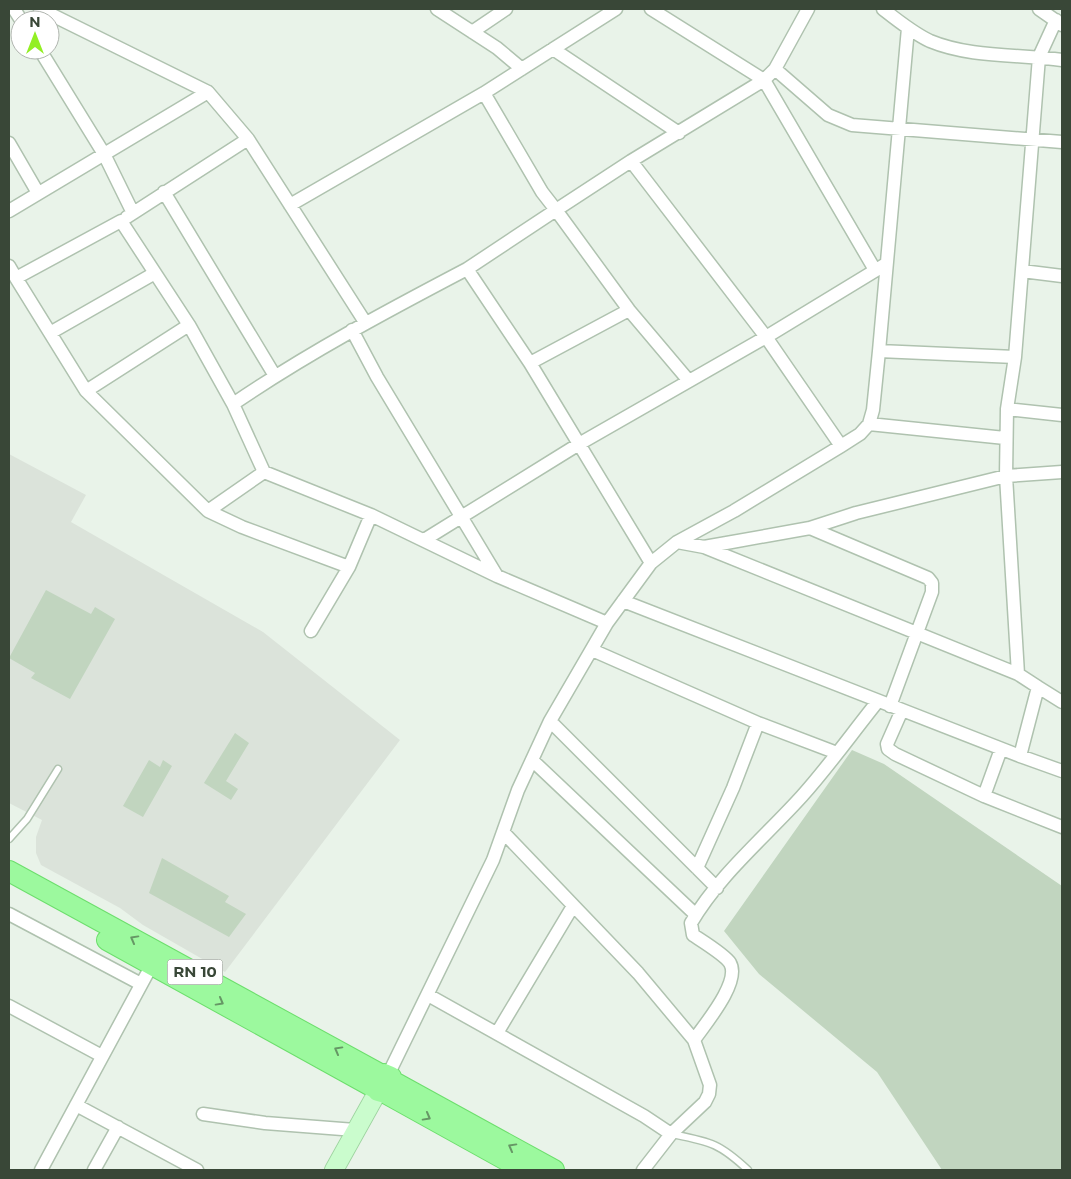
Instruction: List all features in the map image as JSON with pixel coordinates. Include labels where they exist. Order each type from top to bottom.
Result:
[{"type":"main road","name":"RN 10","points":[[9,871],[155,959]]},
{"type":"main road","name":"RN 10","points":[[9,886],[155,959],[383,1084],[554,1170]]},
{"type":"main road","name":"RN 10","points":[[383,1084],[524,1170]]},
{"type":"main road","points":[[334,1170],[355,1130],[383,1084]]},
{"type":"street","points":[[40,9],[208,92],[248,139],[365,322]]},
{"type":"street","points":[[437,9],[497,48],[522,69]]},
{"type":"street","points":[[472,32],[506,9]]},
{"type":"street","points":[[290,205],[484,93],[616,9]]},
{"type":"street","points":[[652,9],[764,80],[881,267]]},
{"type":"street","points":[[233,404],[275,376],[365,322],[467,269],[632,161],[764,80],[775,69],[808,9]]},
{"type":"street","points":[[883,9],[908,28],[930,41],[989,54],[1062,60]]},
{"type":"street","points":[[1018,674],[1005,438],[1007,409],[1015,357],[1039,57],[1059,22],[1039,9]]},
{"type":"street","points":[[383,1084],[475,901],[518,790],[550,721],[607,623],[623,601],[651,563],[677,542],[734,511],[841,446],[860,434],[869,424],[873,410],[879,351],[881,267],[899,130],[908,28]]},
{"type":"street","points":[[553,49],[679,133]]},
{"type":"street","points":[[46,60],[104,154],[133,213]]},
{"type":"street","points":[[775,69],[828,115],[852,125],[1062,142]]},
{"type":"street","points":[[9,211],[208,92]]},
{"type":"street","points":[[484,93],[542,192],[629,310],[689,381]]},
{"type":"street","points":[[16,278],[121,221],[248,139]]},
{"type":"street","points":[[9,142],[38,193]]},
{"type":"street","points":[[632,161],[766,337],[841,446]]},
{"type":"street","points":[[164,192],[275,376]]},
{"type":"street","points":[[121,221],[189,324],[233,404],[264,472],[372,516],[497,576],[607,623]]},
{"type":"street","points":[[9,266],[86,390],[208,511],[242,527],[349,567]]},
{"type":"street","points":[[424,540],[579,444],[766,337],[881,267]]},
{"type":"street","points":[[467,269],[530,363],[651,563]]},
{"type":"street","points":[[1022,271],[1062,276]]},
{"type":"street","points":[[50,333],[155,273]]},
{"type":"street","points":[[530,363],[629,310]]},
{"type":"street","points":[[86,390],[189,324]]},
{"type":"street","points":[[352,330],[377,377],[497,576]]},
{"type":"street","points":[[879,351],[1015,357]]},
{"type":"street","points":[[1007,409],[1062,414]]},
{"type":"street","points":[[869,424],[1005,438]]},
{"type":"street","points":[[208,511],[264,472]]},
{"type":"street","points":[[704,547],[810,528],[874,509],[1006,476],[1062,472]]},
{"type":"street","points":[[311,631],[349,567],[372,516]]},
{"type":"street","points":[[810,528],[928,578],[932,583],[932,592],[890,706],[888,749],[984,796],[1062,828]]},
{"type":"street","points":[[677,542],[704,547],[1018,674],[1062,702]]},
{"type":"street","points":[[623,601],[1062,772]]},
{"type":"street","points":[[592,650],[758,723],[837,752]]},
{"type":"street","points":[[1020,756],[1038,687]]},
{"type":"street","points":[[694,1040],[729,988],[734,976],[730,962],[693,935],[691,923],[717,888],[773,824],[802,797],[837,752],[890,706]]},
{"type":"street","points":[[550,721],[717,888]]},
{"type":"street","points":[[697,868],[733,788],[758,723]]},
{"type":"street","points":[[984,796],[1000,748]]},
{"type":"street","points":[[532,760],[696,915]]},
{"type":"street","points":[[503,832],[638,972],[694,1040],[710,1085],[709,1094],[705,1102],[671,1134],[643,1170]]},
{"type":"street","points":[[497,1033],[573,906]]},
{"type":"street","points":[[9,914],[141,984]]},
{"type":"street","points":[[41,1170],[155,959]]},
{"type":"street","points":[[428,995],[671,1134]]},
{"type":"street","points":[[9,1006],[102,1056]]},
{"type":"street","points":[[76,1105],[197,1170]]},
{"type":"street","points":[[203,1114],[281,1125],[355,1130]]},
{"type":"street","points":[[94,1170],[118,1127]]},
{"type":"lane","points":[[9,839],[27,819],[58,769]]},
{"type":"lane","points":[[671,1134],[710,1142],[727,1151],[748,1170]]},
{"type":"shaded area","points":[[9,454],[86,495],[71,522],[263,632],[400,740],[225,972],[143,925],[120,908],[41,865],[36,853],[36,837],[42,820],[9,803]]},
{"type":"building","points":[[46,590],[91,614],[95,607],[115,619],[70,699],[31,678],[35,673],[9,658]]},
{"type":"building","points":[[235,733],[249,743],[226,781],[238,789],[231,800],[204,783]]},
{"type":"building","points":[[852,750],[884,764],[1062,886],[1062,1170],[942,1170],[877,1072],[759,974],[724,931]]},
{"type":"building","points":[[149,760],[160,767],[163,760],[172,766],[143,817],[123,806]]},
{"type":"building","points":[[162,858],[229,896],[225,902],[246,914],[229,937],[149,893]]}]
